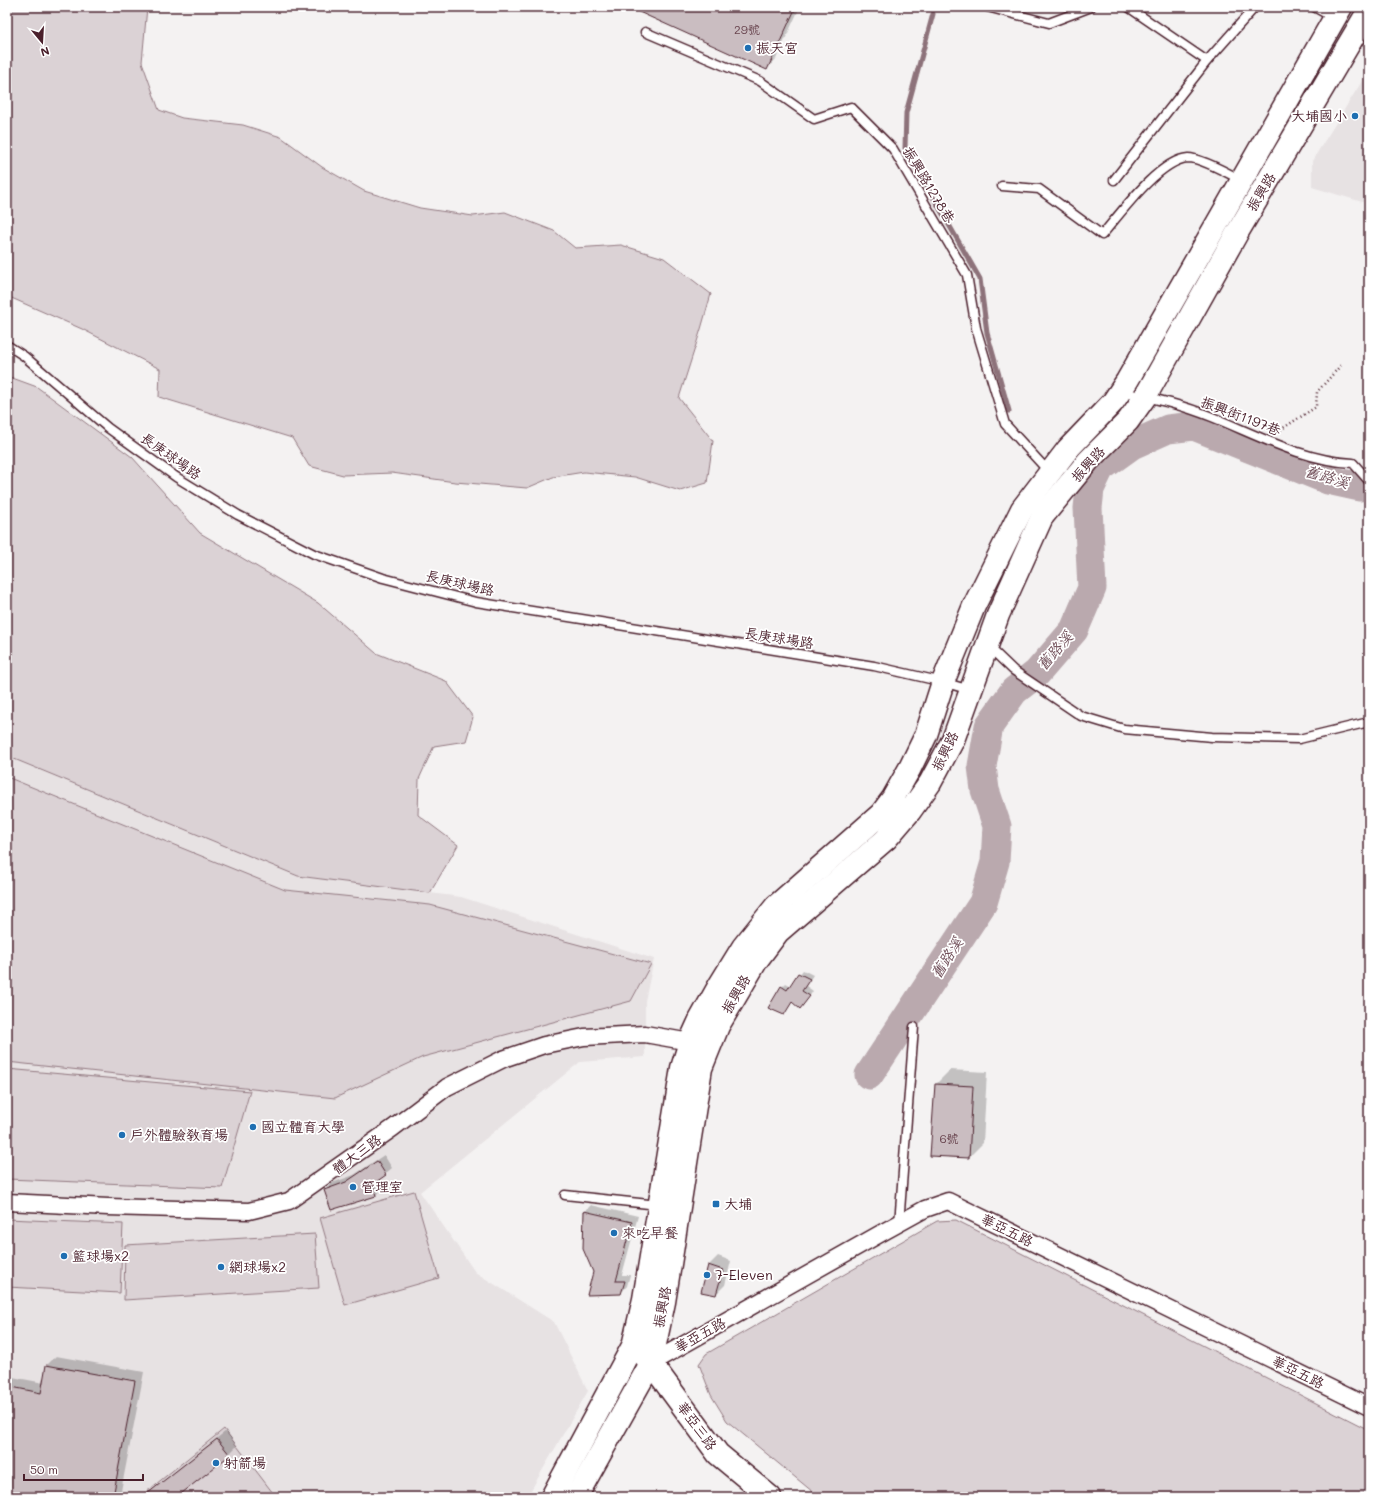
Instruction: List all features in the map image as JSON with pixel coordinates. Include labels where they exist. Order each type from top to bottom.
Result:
[{"type":"street","name":"振興路","points":[[576,1497],[651,1362],[664,1302],[701,1068],[700,1020],[743,947],[776,906],[866,828],[881,814],[894,798],[926,735],[943,682],[974,606],[1022,509],[1057,481],[1088,461],[1128,421],[1145,397],[1237,233],[1369,10]]},
{"type":"street","name":"振興路","points":[[552,1497],[633,1346],[644,1299],[682,1068],[700,1045],[718,1026],[757,960],[778,932],[886,839],[910,811],[930,783],[953,740],[998,614],[1042,517],[1068,449],[1113,402],[1120,392],[1338,12]]},
{"type":"street","name":"體大三路","points":[[7,1202],[131,1208],[249,1211],[288,1201],[393,1128],[447,1087],[503,1059],[544,1045],[584,1037],[645,1034],[700,1045]]},
{"type":"street","name":"華亞五路","points":[[651,1362],[925,1209],[948,1201],[1369,1407]]},
{"type":"street","name":"華亞三路","points":[[633,1346],[651,1362],[718,1454],[770,1497]]},
{"type":"lane","points":[[987,7],[1049,23],[1091,7]]},
{"type":"lane","points":[[1128,7],[1207,61]]},
{"type":"lane","points":[[1114,180],[1207,61],[1255,7]]},
{"type":"lane","points":[[1314,7],[1338,12]]},
{"type":"lane","name":"振興路1278巷","points":[[645,32],[760,81],[814,119],[851,107],[893,149],[967,275],[976,328],[1005,424],[1057,481]]},
{"type":"lane","points":[[1002,186],[1040,190],[1102,235],[1135,196],[1160,172],[1174,162],[1188,158],[1217,167],[1241,180]]},
{"type":"lane","name":"長庚球場路","points":[[7,346],[24,356],[108,428],[176,477],[238,515],[314,554],[383,578],[476,602],[874,666],[971,690]]},
{"type":"lane","name":"振興街1197巷","points":[[1120,392],[1145,397],[1210,416],[1301,453],[1339,462],[1353,463],[1369,481]]},
{"type":"lane","points":[[987,645],[1013,670],[1081,716],[1124,729],[1212,737],[1299,739],[1369,722]]},
{"type":"lane","points":[[899,1224],[914,1027]]},
{"type":"lane","points":[[565,1195],[659,1205]]},
{"type":"path","points":[[1267,439],[1316,407],[1317,392],[1341,365]]},
{"type":"shaded area","points":[[7,7],[147,7],[142,62],[159,110],[182,118],[243,125],[281,137],[322,167],[364,191],[420,208],[473,216],[505,212],[554,231],[575,248],[621,245],[664,258],[711,294],[679,398],[713,441],[707,483],[680,491],[635,477],[584,472],[553,477],[527,488],[455,482],[392,473],[343,475],[309,466],[292,438],[159,397],[160,369],[82,329],[7,296]]},
{"type":"shaded area","name":"大埔國小","points":[[1369,70],[1369,204],[1312,187],[1312,161]]},
{"type":"shaded area","points":[[7,376],[37,387],[132,457],[200,533],[318,603],[376,653],[446,681],[473,717],[466,741],[434,746],[419,779],[418,815],[458,845],[430,893],[298,876],[7,756]]},
{"type":"shaded area","name":"國立體育大學","points":[[7,756],[298,876],[461,897],[654,959],[645,1001],[645,1057],[580,1062],[420,1192],[475,1272],[554,1322],[588,1391],[527,1497],[7,1497]]},
{"type":"shaded area","points":[[7,777],[285,890],[430,905],[651,964],[631,1001],[423,1057],[335,1098],[7,1062]]},
{"type":"shaded area","name":"戶外體驗教育場","points":[[7,1069],[250,1091],[222,1188],[7,1179]]},
{"type":"shaded area","points":[[414,1191],[439,1278],[345,1305],[320,1218]]},
{"type":"shaded area","name":"籃球場x2","points":[[7,1219],[123,1224],[120,1293],[7,1287]]},
{"type":"shaded area","points":[[956,1220],[1369,1430],[1369,1497],[819,1497],[727,1421],[711,1395],[699,1364],[706,1354],[937,1221]]},
{"type":"shaded area","name":"網球場x2","points":[[315,1234],[319,1288],[124,1300],[125,1245]]},
{"type":"shaded area","name":"射箭場","points":[[224,1429],[276,1497],[140,1497]]},
{"type":"building","name":"振天宮","points":[[628,7],[796,7],[767,70]]},
{"type":"building","points":[[798,973],[810,979],[802,991],[810,996],[800,1009],[792,1002],[784,1015],[768,1008],[781,986],[787,990]]},
{"type":"building","points":[[935,1084],[973,1086],[969,1158],[930,1156]]},
{"type":"building","name":"管理室","points":[[377,1161],[386,1175],[373,1184],[376,1196],[331,1210],[324,1190],[346,1182]]},
{"type":"building","points":[[584,1211],[632,1222],[616,1281],[625,1281],[621,1294],[587,1295],[593,1272],[583,1249]]},
{"type":"building","points":[[708,1265],[723,1270],[716,1295],[701,1292]]},
{"type":"building","points":[[46,1365],[135,1381],[113,1497],[7,1497],[7,1386],[41,1393]]},
{"type":"building","points":[[217,1439],[230,1455],[177,1497],[143,1497]]},
{"type":"waterway","points":[[933,14],[906,113],[905,148],[980,279],[987,333],[1009,411]]},
{"type":"waterway","name":"舊路溪","points":[[869,1075],[983,903],[995,862],[997,826],[985,790],[982,766],[989,726],[1014,691],[1037,673],[1074,630],[1092,588],[1088,508],[1090,489],[1100,468],[1132,445],[1168,429],[1194,426],[1328,480],[1360,487],[1369,483]]},
{"type":"place","name":"振天宮","points":[[748,48]]},
{"type":"place","name":"大埔國小","points":[[1355,116]]},
{"type":"place","name":"國立體育大學","points":[[253,1127]]},
{"type":"place","name":"戶外體驗教育場","points":[[122,1135]]},
{"type":"place","name":"管理室","points":[[353,1187]]},
{"type":"place","name":"大埔","points":[[716,1204]]},
{"type":"place","name":"來吃早餐","points":[[614,1233]]},
{"type":"place","name":"籃球場x2","points":[[64,1256]]},
{"type":"place","name":"網球場x2","points":[[221,1267]]},
{"type":"place","name":"7-Eleven","points":[[707,1275]]},
{"type":"place","name":"射箭場","points":[[216,1463]]}]
